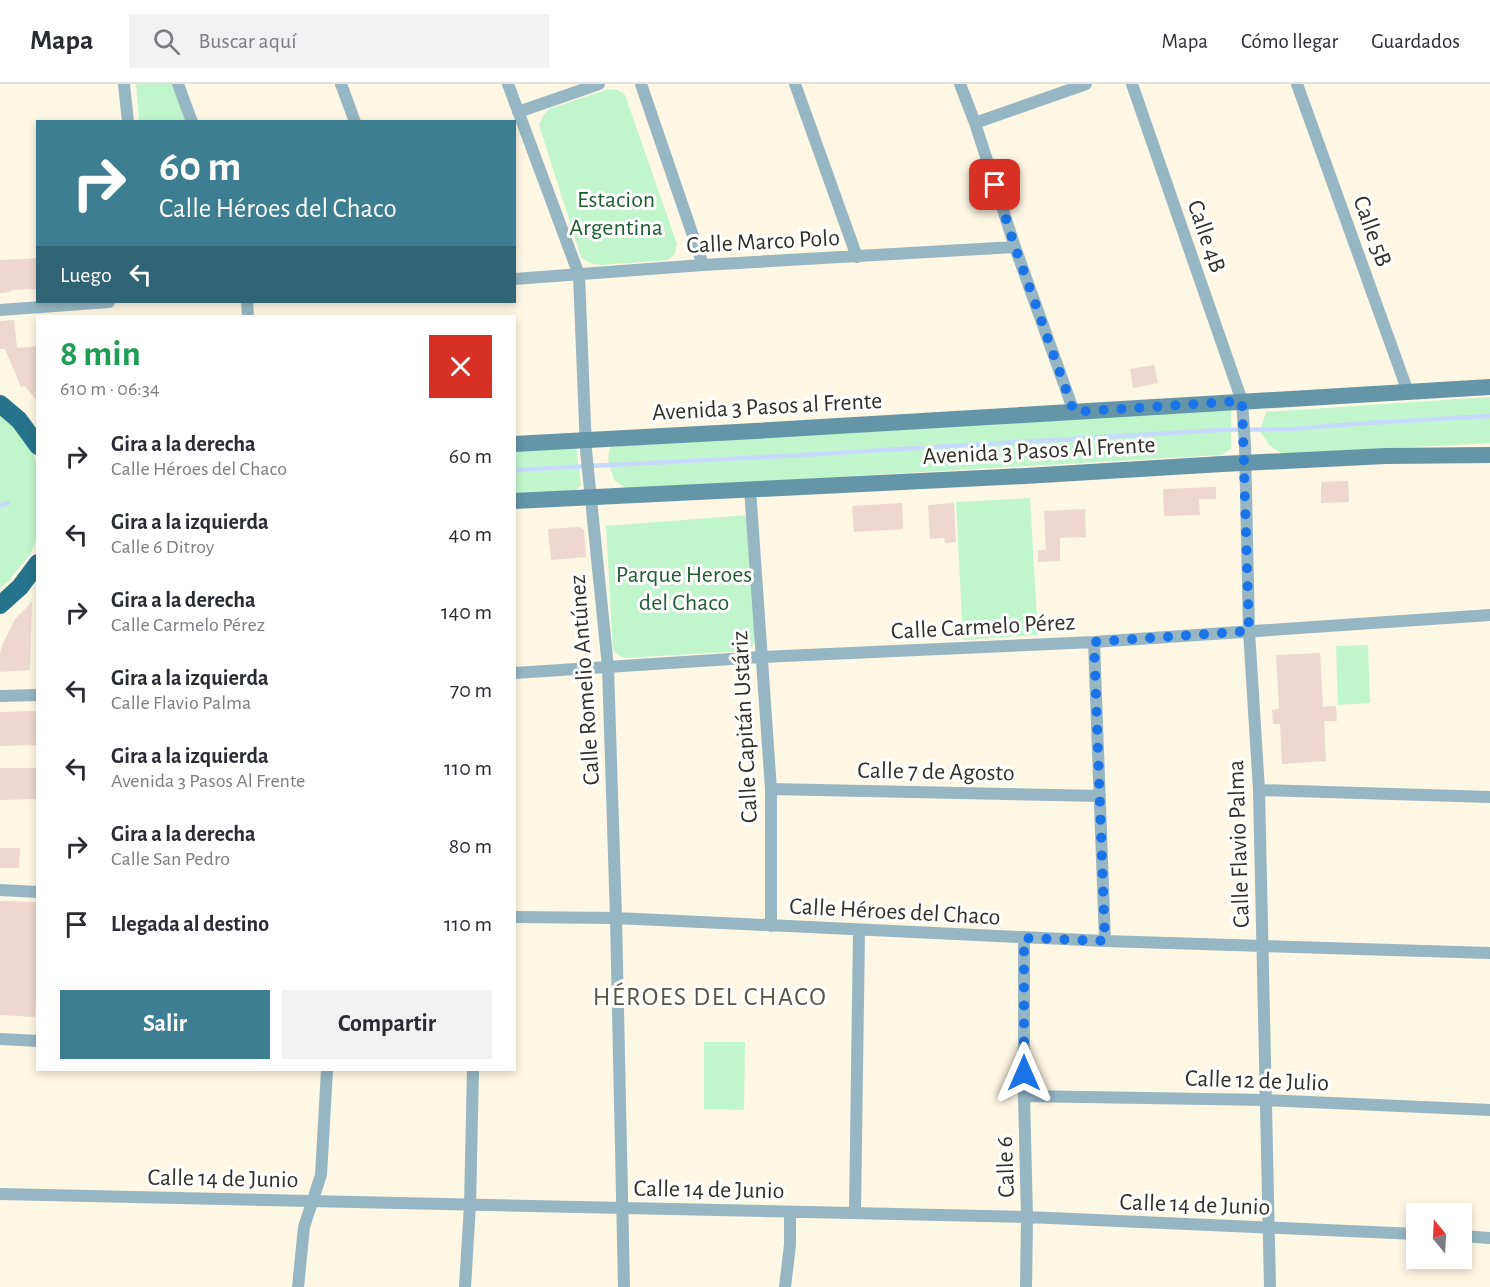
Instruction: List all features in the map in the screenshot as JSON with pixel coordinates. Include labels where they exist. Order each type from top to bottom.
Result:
[{"type":"highway","points":[[0,404],[19,420],[36,440]]},
{"type":"highway","points":[[0,605],[20,587],[36,566]]},
{"type":"main road","name":"Avenida 3 Pasos Al Frente","points":[[1022,415],[1242,407],[1490,387]]},
{"type":"main road","name":"Avenida 3 Pasos al Frente","points":[[516,444],[586,445],[1022,415]]},
{"type":"main road","name":"Avenida 3 Pasos Al Frente","points":[[590,491],[750,489],[1025,476],[1245,454],[1490,455]]},
{"type":"main road","points":[[516,501],[590,491]]},
{"type":"street","points":[[124,84],[128,120]]},
{"type":"street","points":[[178,84],[191,120]]},
{"type":"street","points":[[341,84],[354,120]]},
{"type":"street","name":"Calle Romelio Antúnez","points":[[508,84],[579,275],[586,445],[608,667],[624,1287]]},
{"type":"street","points":[[518,112],[599,84]]},
{"type":"street","points":[[641,84],[703,265]]},
{"type":"street","points":[[795,84],[857,257]]},
{"type":"street","points":[[960,84],[1074,412]]},
{"type":"street","points":[[975,123],[1086,84]]},
{"type":"street","name":"Calle 4B","points":[[1132,84],[1242,407]]},
{"type":"street","name":"Calle 5B","points":[[1297,84],[1408,392]]},
{"type":"street","name":"Calle Marco Polo","points":[[516,279],[703,265],[1015,247]]},
{"type":"street","points":[[0,310],[95,303]]},
{"type":"street","name":"Calle Flavio Palma","points":[[1242,407],[1249,631],[1258,790],[1270,1287]]},
{"type":"street","name":"Calle Capitán Ustáriz","points":[[750,489],[771,789],[771,926]]},
{"type":"street","name":"Calle Carmelo Pérez","points":[[516,673],[762,657],[1094,642],[1490,615]]},
{"type":"street","points":[[1094,642],[1105,941]]},
{"type":"street","points":[[0,696],[36,695]]},
{"type":"street","name":"Calle 7 de Agosto","points":[[771,789],[1100,796]]},
{"type":"street","points":[[1258,790],[1490,797]]},
{"type":"street","points":[[0,890],[36,892]]},
{"type":"street","name":"Calle Héroes del Chaco","points":[[516,917],[616,918],[1024,938],[1490,953]]},
{"type":"street","points":[[855,1214],[859,930]]},
{"type":"street","name":"Calle 6","points":[[1024,938],[1026,1287]]},
{"type":"street","points":[[0,1039],[36,1041]]},
{"type":"street","points":[[298,1287],[304,1227],[321,1175],[327,1071]]},
{"type":"street","points":[[465,1287],[470,1205],[473,1071]]},
{"type":"street","name":"Calle 12 de Julio","points":[[1024,1096],[1266,1100],[1490,1110]]},
{"type":"street","name":"Calle 14 de Junio","points":[[0,1194],[1027,1217],[1406,1234]]},
{"type":"street","points":[[785,1287],[790,1245],[790,1212]]},
{"type":"street","points":[[1472,1237],[1490,1238]]},
{"type":"green space","points":[[136,84],[174,84],[188,120],[139,120]]},
{"type":"green space","name":"Estacion Argentina","points":[[609,89],[618,90],[625,95],[677,244],[675,254],[668,260],[601,265],[590,263],[581,257],[539,125],[549,109]]},
{"type":"green space","points":[[1490,397],[1490,443],[1282,454],[1269,445],[1260,431],[1266,412]]},
{"type":"green space","points":[[1231,408],[1231,449],[1221,455],[627,489],[614,480],[608,459],[610,447]]},
{"type":"green space","points":[[0,416],[10,422],[32,451],[36,461],[36,540],[31,553],[8,582],[0,588]]},
{"type":"green space","points":[[576,447],[581,486],[572,493],[516,496],[516,451]]},
{"type":"green space","points":[[1030,498],[1038,635],[963,640],[956,502]]},
{"type":"green space","name":"Parque Heroes del Chaco","points":[[748,515],[755,641],[752,647],[745,651],[626,658],[618,655],[613,650],[606,526]]},
{"type":"green space","points":[[1368,645],[1370,703],[1338,705],[1336,646]]},
{"type":"green space","points":[[704,1042],[745,1042],[744,1110],[704,1109]]},
{"type":"building","points":[[36,258],[36,289],[0,293],[0,260]]},
{"type":"building","points":[[14,320],[17,348],[36,346],[36,400],[25,386],[21,387],[5,349],[0,349],[0,321]]},
{"type":"building","points":[[1154,365],[1158,383],[1133,388],[1130,369]]},
{"type":"building","points":[[1348,481],[1349,502],[1321,503],[1321,482]]},
{"type":"building","points":[[1216,487],[1216,499],[1199,499],[1200,515],[1164,516],[1163,489]]},
{"type":"building","points":[[902,503],[903,529],[854,532],[852,506]]},
{"type":"building","points":[[954,503],[956,542],[945,543],[944,538],[930,539],[928,505]]},
{"type":"building","points":[[1085,509],[1086,537],[1060,538],[1060,561],[1038,562],[1038,550],[1046,550],[1044,511]]},
{"type":"building","points":[[579,527],[584,530],[586,557],[551,560],[548,529]]},
{"type":"building","points":[[32,602],[30,670],[0,672],[0,653],[3,643],[15,619]]},
{"type":"building","points":[[1320,653],[1323,707],[1336,706],[1337,721],[1324,721],[1326,761],[1282,764],[1280,724],[1273,724],[1272,710],[1279,709],[1276,655]]},
{"type":"building","points":[[36,711],[36,745],[0,746],[0,712]]},
{"type":"building","points":[[0,768],[36,768],[36,799],[0,800]]},
{"type":"building","points":[[0,848],[20,848],[19,868],[0,868]]},
{"type":"building","points":[[0,901],[36,902],[35,1017],[0,1015]]},
{"type":"waterway","points":[[516,470],[1221,430],[1292,429],[1490,416]]},
{"type":"waterway","points":[[0,506],[8,503]]},
{"type":"district","name":"HÉROES DEL CHACO","points":[[710,996]]},
{"type":"route","points":[[995,185],[1074,412],[1242,401],[1245,446],[1249,631],[1094,642],[1105,941],[1024,938],[1024,1073]]}]
